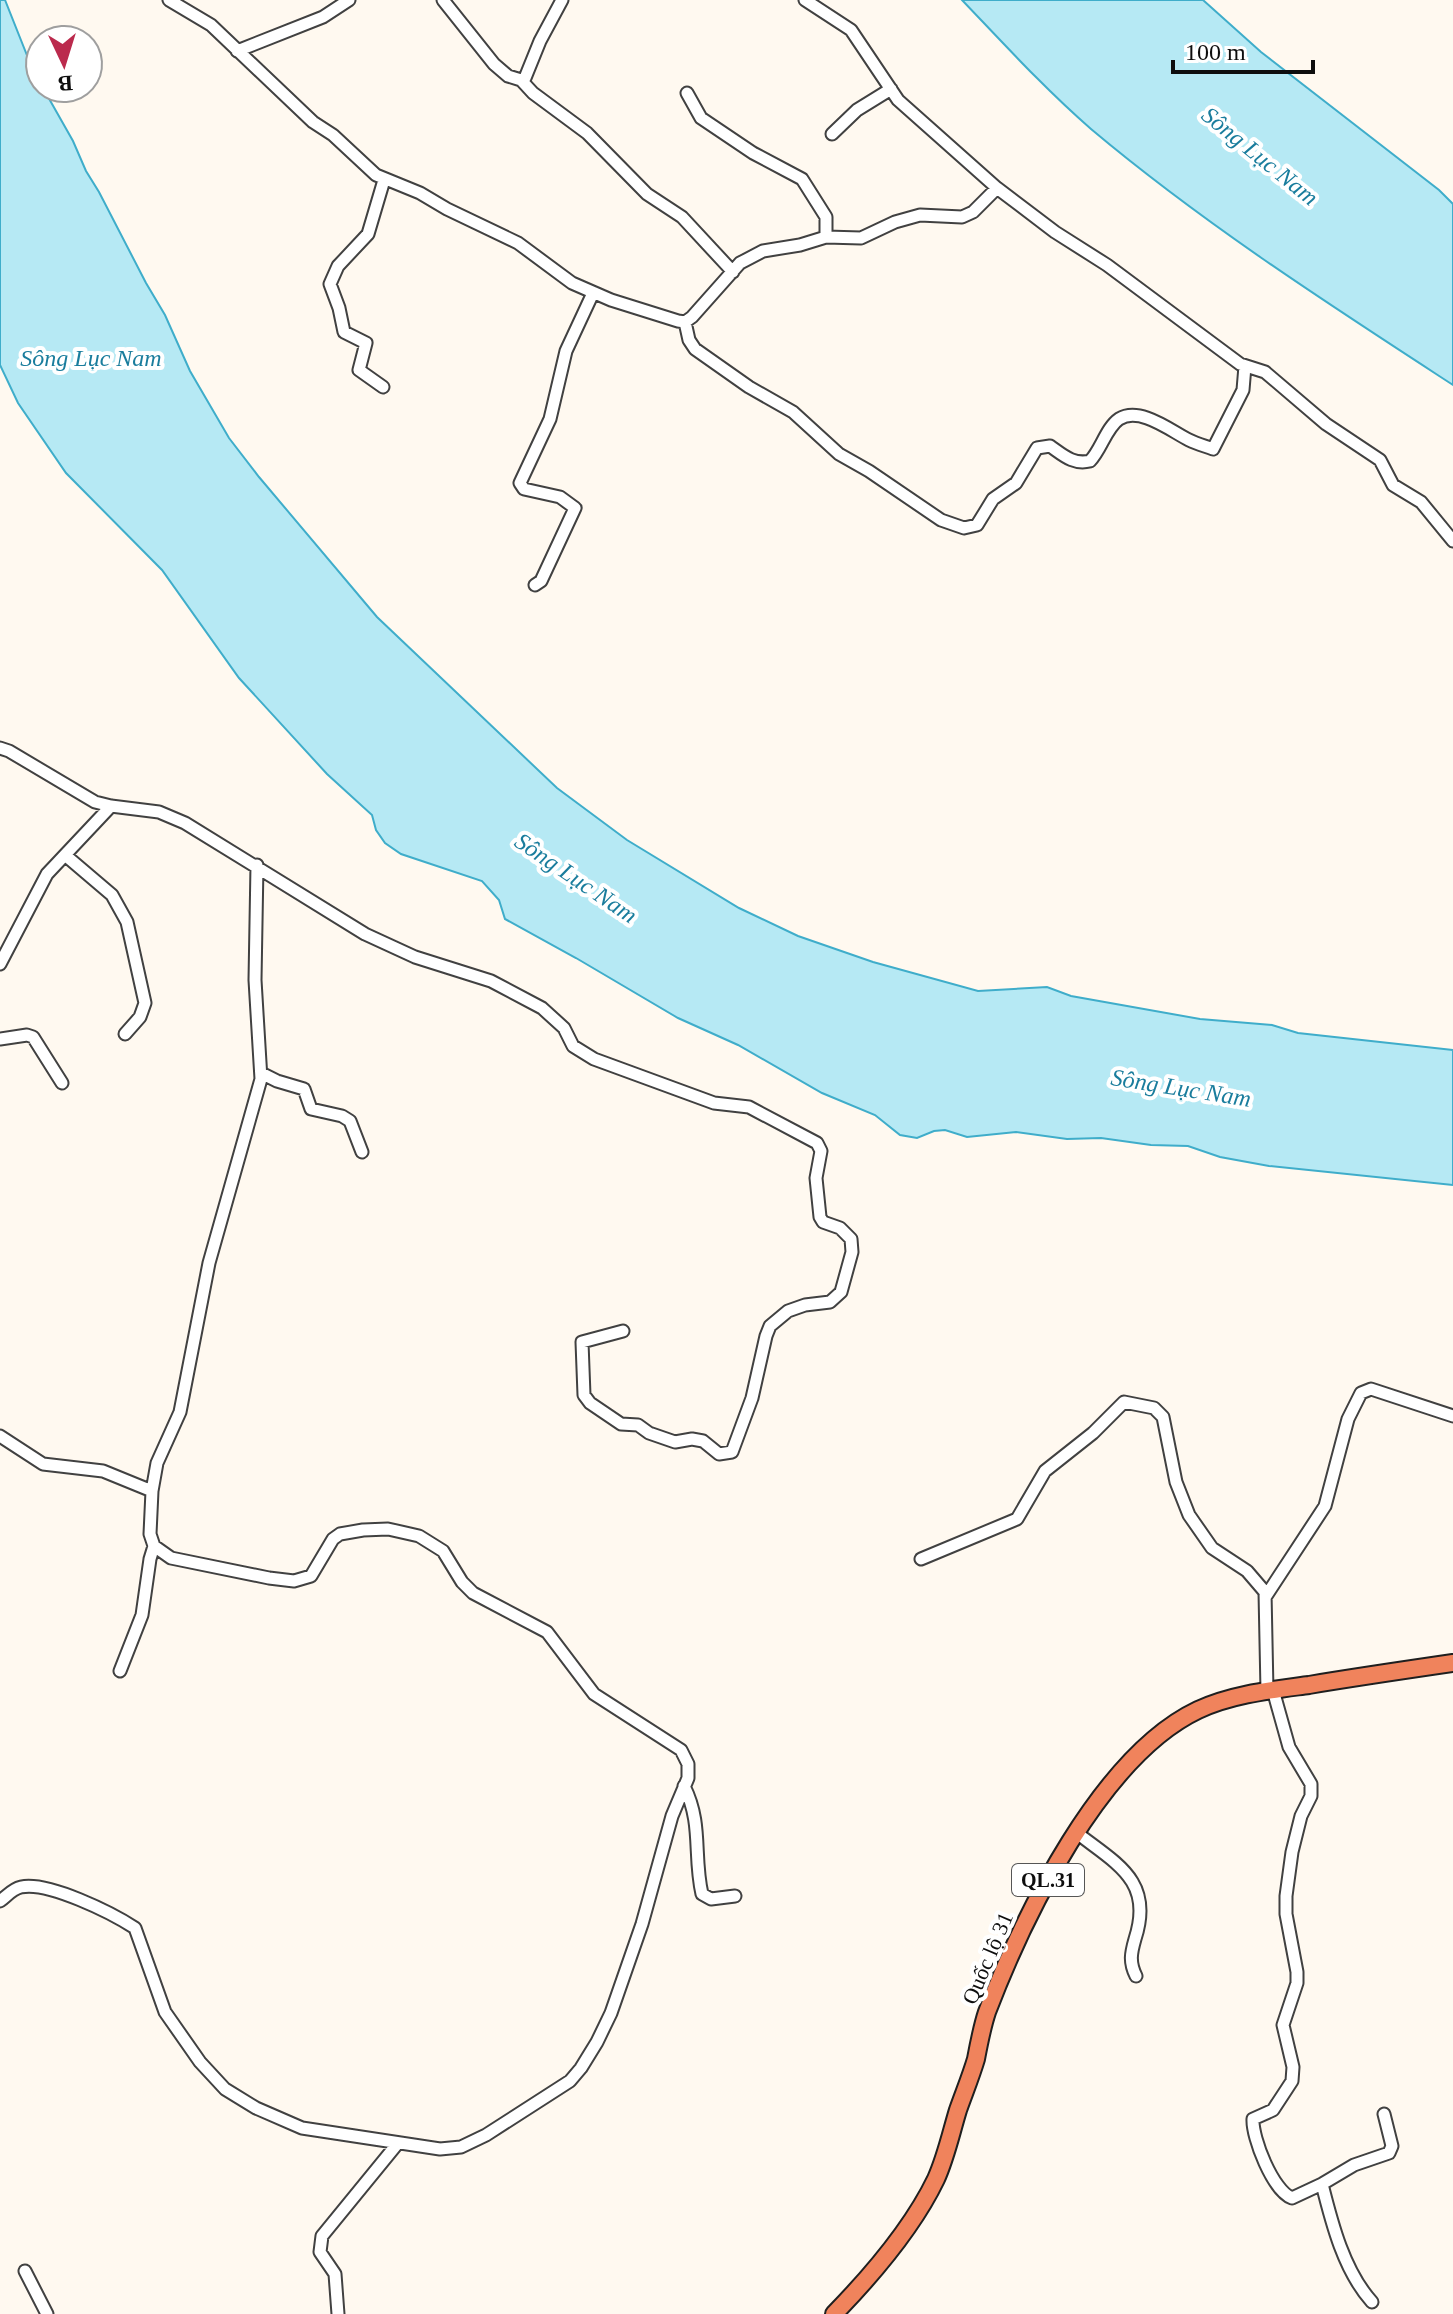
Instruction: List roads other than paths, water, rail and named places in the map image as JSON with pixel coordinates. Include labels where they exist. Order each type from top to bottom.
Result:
[{"type":"highway","name":"Quốc lộ 31","points":[[834,2314],[857,2291],[909,2223],[934,2182],[943,2164],[975,2062],[986,2014],[1010,1953],[1044,1887],[1117,1776],[1175,1722],[1226,1700],[1453,1663]]},
{"type":"street","points":[[169,0],[211,25],[313,122],[333,135],[384,180],[420,193],[518,243],[572,283],[593,293],[685,322]]},
{"type":"street","points":[[237,51],[323,17],[349,0]]},
{"type":"street","points":[[443,0],[494,64],[508,76],[521,80],[533,93],[587,133],[647,194],[682,217],[733,272]]},
{"type":"street","points":[[521,80],[525,78],[562,0]]},
{"type":"street","points":[[805,0],[851,30],[891,89],[918,121],[997,188],[1055,232],[1107,265],[1188,327],[1245,366],[1265,372],[1326,424],[1380,460],[1393,485],[1421,502],[1453,541]]},
{"type":"street","points":[[832,134],[857,110],[891,89]]},
{"type":"street","points":[[687,93],[701,118],[753,153],[802,179],[826,217],[826,237]]},
{"type":"street","points":[[383,387],[359,370],[366,343],[344,332],[330,284],[338,266],[368,234],[384,180]]},
{"type":"street","points":[[685,322],[740,263],[763,251],[826,237],[861,238],[895,222],[920,215],[962,217],[973,212],[997,188]]},
{"type":"street","points":[[535,585],[541,581],[575,508],[560,497],[524,489],[520,483],[550,419],[566,351],[593,293]]},
{"type":"street","points":[[685,322],[692,345],[704,356],[793,412],[839,454],[941,520],[964,528],[977,525],[993,499],[1016,483],[1037,448],[1050,446],[1072,461],[1090,461],[1115,424],[1124,417],[1147,419],[1213,449],[1243,390],[1245,366]]},
{"type":"street","points":[[0,748],[95,802],[140,808],[169,816],[201,831],[365,934],[415,957],[491,981],[542,1008],[564,1028],[573,1046],[594,1059],[714,1103],[749,1107],[819,1146],[821,1151],[816,1178],[820,1217],[848,1235],[852,1245],[841,1292],[830,1302],[788,1311],[770,1326],[744,1424],[732,1452],[719,1454],[703,1441],[675,1442],[649,1433],[638,1425],[621,1424],[590,1403],[584,1395],[582,1342],[623,1331]]},
{"type":"street","points":[[0,964],[47,874],[111,806]]},
{"type":"street","points":[[65,855],[112,895],[127,922],[145,1003],[140,1017],[125,1034]]},
{"type":"street","points":[[120,1671],[140,1624],[154,1546],[150,1534],[157,1463],[180,1412],[203,1288],[261,1073],[255,980],[257,865]]},
{"type":"street","points":[[0,1039],[33,1037],[62,1083]]},
{"type":"street","points":[[261,1073],[304,1089],[311,1109],[316,1112],[342,1116],[350,1121],[362,1152]]},
{"type":"street","points":[[1266,1596],[1325,1506],[1348,1419],[1361,1393],[1371,1389],[1453,1416]]},
{"type":"street","points":[[921,1559],[1017,1519],[1045,1471],[1093,1433],[1124,1402],[1154,1408],[1163,1417],[1176,1482],[1189,1515],[1212,1548],[1247,1571],[1258,1581],[1266,1596],[1270,1691],[1289,1747],[1312,1791],[1299,1825],[1286,1896],[1297,1983],[1283,2025],[1294,2074],[1279,2103],[1268,2113],[1253,2119],[1253,2129],[1264,2160],[1285,2195],[1296,2197],[1354,2165],[1391,2151],[1384,2114]]},
{"type":"street","points":[[0,1436],[43,1464],[103,1471],[152,1491]]},
{"type":"street","points":[[0,1901],[17,1888],[39,1887],[87,1904],[135,1928],[165,2012],[200,2062],[225,2089],[256,2108],[302,2128],[440,2149],[469,2144],[563,2086],[581,2068],[611,2013],[684,1786],[688,1769],[681,1750],[594,1694],[547,1632],[473,1593],[462,1582],[446,1554],[419,1536],[388,1529],[340,1534],[333,1539],[311,1576],[294,1581],[226,1571],[171,1558],[154,1546]]},
{"type":"street","points":[[684,1786],[696,1813],[702,1894],[711,1899],[735,1896]]},
{"type":"street","points":[[1077,1833],[1125,1870],[1136,1886],[1141,1914],[1130,1959],[1136,1976]]},
{"type":"street","points":[[338,2314],[335,2274],[320,2252],[322,2236],[398,2143]]},
{"type":"street","points":[[1322,2184],[1340,2244],[1361,2288],[1372,2302]]},
{"type":"street","points":[[25,2271],[47,2314]]},
{"type":"water","name":"Sông Lục Nam","points":[[0,0],[5,0],[24,48],[24,104],[52,104],[165,315],[190,371],[229,438],[377,617],[557,788],[627,840],[739,908],[798,936],[873,962],[978,991],[1047,987],[1071,996],[1200,1019],[1272,1025],[1298,1033],[1453,1050],[1453,1185],[1269,1166],[1220,1157],[1188,1146],[1101,1138],[1067,1139],[1016,1132],[967,1137],[945,1130],[917,1138],[900,1135],[875,1115],[822,1093],[738,1045],[678,1018],[505,919],[499,900],[482,881],[401,854],[385,843],[376,830],[372,815],[327,774],[239,678],[162,570],[66,473],[18,403],[0,365]]},
{"type":"water","name":"Sông Lục Nam","points":[[962,0],[1203,0],[1261,52],[1453,204],[1453,385],[1268,263],[1134,164],[1057,98]]}]
